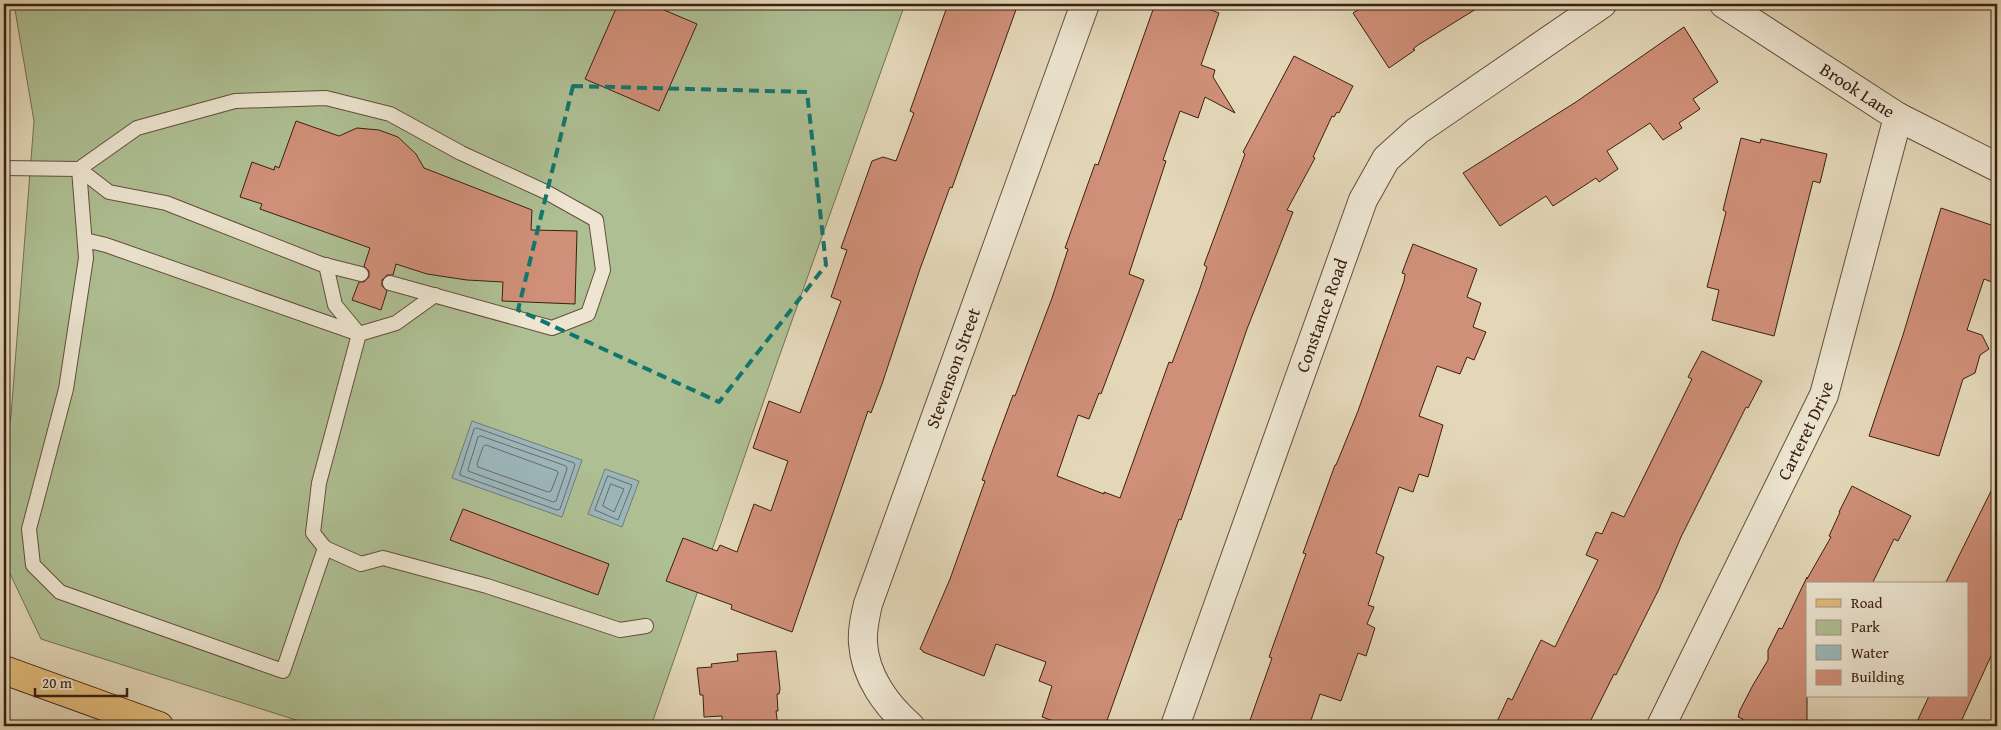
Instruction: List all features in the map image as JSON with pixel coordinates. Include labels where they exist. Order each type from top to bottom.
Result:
[{"type":"main road","points":[[4,670],[159,726]]},
{"type":"street","name":"Stevenson Street","points":[[910,726],[884,699],[867,663],[863,643],[864,623],[868,604],[1085,4]]},
{"type":"street","name":"Constance Road","points":[[1175,726],[1363,200],[1386,159],[1417,131],[1602,4]]},
{"type":"street","name":"Brook Lane","points":[[1724,4],[1898,117],[1997,167]]},
{"type":"street","name":"Carteret Drive","points":[[1661,726],[1824,395],[1898,117]]},
{"type":"lane","points":[[4,168],[79,169],[136,128],[235,101],[326,98],[390,114],[460,153],[546,192],[596,220],[603,270],[588,314],[552,328],[390,283]]},
{"type":"lane","points":[[79,169],[86,258],[66,388],[29,529],[33,565],[60,592],[282,671],[325,548]]},
{"type":"lane","points":[[79,169],[109,192],[166,203],[326,265],[361,274]]},
{"type":"lane","points":[[85,240],[106,245],[359,334],[396,324],[435,295]]},
{"type":"lane","points":[[326,265],[335,305],[359,334]]},
{"type":"lane","points":[[359,334],[319,483],[313,533],[325,548],[361,564],[384,558],[487,586],[620,630],[646,626]]},
{"type":"highlighted area","points":[[573,86],[807,92],[826,265],[719,402],[518,310]]},
{"type":"green space","points":[[14,4],[905,4],[779,357],[651,726],[315,726],[41,639],[4,561],[4,458],[11,415],[34,121]]},
{"type":"water","points":[[472,421],[582,460],[562,517],[452,478]]},
{"type":"water","points":[[605,469],[639,481],[622,527],[588,514]]},
{"type":"building","points":[[618,4],[650,4],[697,24],[659,111],[585,79]]},
{"type":"building","points":[[948,4],[1018,4],[952,188],[950,187],[920,269],[882,384],[871,413],[868,411],[792,632],[731,609],[732,605],[666,581],[683,538],[717,551],[720,545],[737,552],[754,504],[771,511],[788,461],[753,448],[769,401],[800,413],[841,301],[831,297],[847,250],[841,248],[872,161],[883,157],[896,161],[914,113],[910,111]]},
{"type":"building","points":[[1155,4],[1195,4],[1219,13],[1201,65],[1215,70],[1213,77],[1235,113],[1205,97],[1198,118],[1180,111],[1163,160],[1166,161],[1129,274],[1144,280],[1101,394],[1099,393],[1089,419],[1078,415],[1057,476],[1120,498],[1169,362],[1172,363],[1199,291],[1207,267],[1204,265],[1245,154],[1243,152],[1294,56],[1353,86],[1339,113],[1337,112],[1334,117],[1332,116],[1313,157],[1315,158],[1287,210],[1293,212],[1247,329],[1181,520],[1179,519],[1105,726],[1068,726],[1042,717],[1052,686],[1039,681],[1046,662],[996,644],[984,676],[923,652],[920,649],[950,579],[985,481],[982,480],[1013,395],[1015,396],[1052,298],[1068,249],[1065,248],[1095,164],[1098,165]]},
{"type":"building","points":[[1368,4],[1484,4],[1418,45],[1413,49],[1415,50],[1389,68],[1353,13]]},
{"type":"building","points":[[1684,27],[1718,82],[1693,99],[1700,109],[1679,123],[1682,128],[1663,140],[1650,123],[1607,151],[1618,169],[1599,182],[1596,178],[1553,206],[1546,196],[1500,226],[1463,173],[1576,102]]},
{"type":"building","points":[[296,121],[339,136],[357,128],[379,130],[398,137],[416,154],[424,168],[532,210],[531,230],[577,231],[575,304],[502,301],[503,282],[467,280],[427,274],[396,264],[393,275],[387,275],[382,280],[382,286],[387,291],[381,310],[352,300],[359,282],[364,282],[369,277],[369,271],[364,266],[370,248],[260,209],[262,204],[240,197],[252,162],[274,170],[275,166],[279,168]]},
{"type":"building","points":[[1741,138],[1760,143],[1761,139],[1827,154],[1820,183],[1813,181],[1774,336],[1712,320],[1719,290],[1707,287],[1726,212],[1723,210]]},
{"type":"building","points":[[1941,208],[1997,227],[1997,284],[1984,279],[1967,330],[1982,335],[1989,349],[1980,355],[1975,373],[1963,379],[1939,456],[1869,436],[1903,335]]},
{"type":"building","points":[[1413,244],[1477,269],[1467,297],[1481,303],[1473,327],[1486,332],[1474,360],[1467,357],[1460,374],[1437,366],[1419,416],[1443,425],[1428,477],[1419,474],[1413,492],[1399,487],[1376,553],[1384,557],[1368,605],[1374,607],[1367,624],[1375,628],[1366,656],[1358,653],[1341,701],[1320,694],[1309,726],[1248,726],[1272,658],[1269,657],[1306,554],[1303,553],[1335,465],[1358,411],[1404,281],[1405,274],[1402,273]]},
{"type":"building","points":[[1702,351],[1762,381],[1748,408],[1746,407],[1681,537],[1659,589],[1588,726],[1495,726],[1508,698],[1512,700],[1541,640],[1555,647],[1598,560],[1586,555],[1596,532],[1602,534],[1612,512],[1624,517],[1692,379],[1688,377]]},
{"type":"building","points":[[1997,479],[1997,643],[1959,726],[1915,726],[1928,698],[1968,698],[1968,582],[1946,582]]},
{"type":"building","points":[[1852,486],[1911,516],[1898,541],[1894,539],[1873,582],[1806,582],[1807,726],[1739,726],[1743,719],[1738,717],[1740,710],[1768,660],[1768,650],[1779,628],[1782,629],[1807,577],[1807,579],[1831,537],[1829,536]]},
{"type":"building","points":[[463,509],[609,564],[598,595],[450,540]]},
{"type":"building","points":[[776,651],[780,689],[779,694],[777,694],[778,711],[776,711],[778,726],[722,726],[722,716],[704,717],[703,695],[700,695],[697,668],[712,667],[711,664],[738,661],[737,654]]}]
